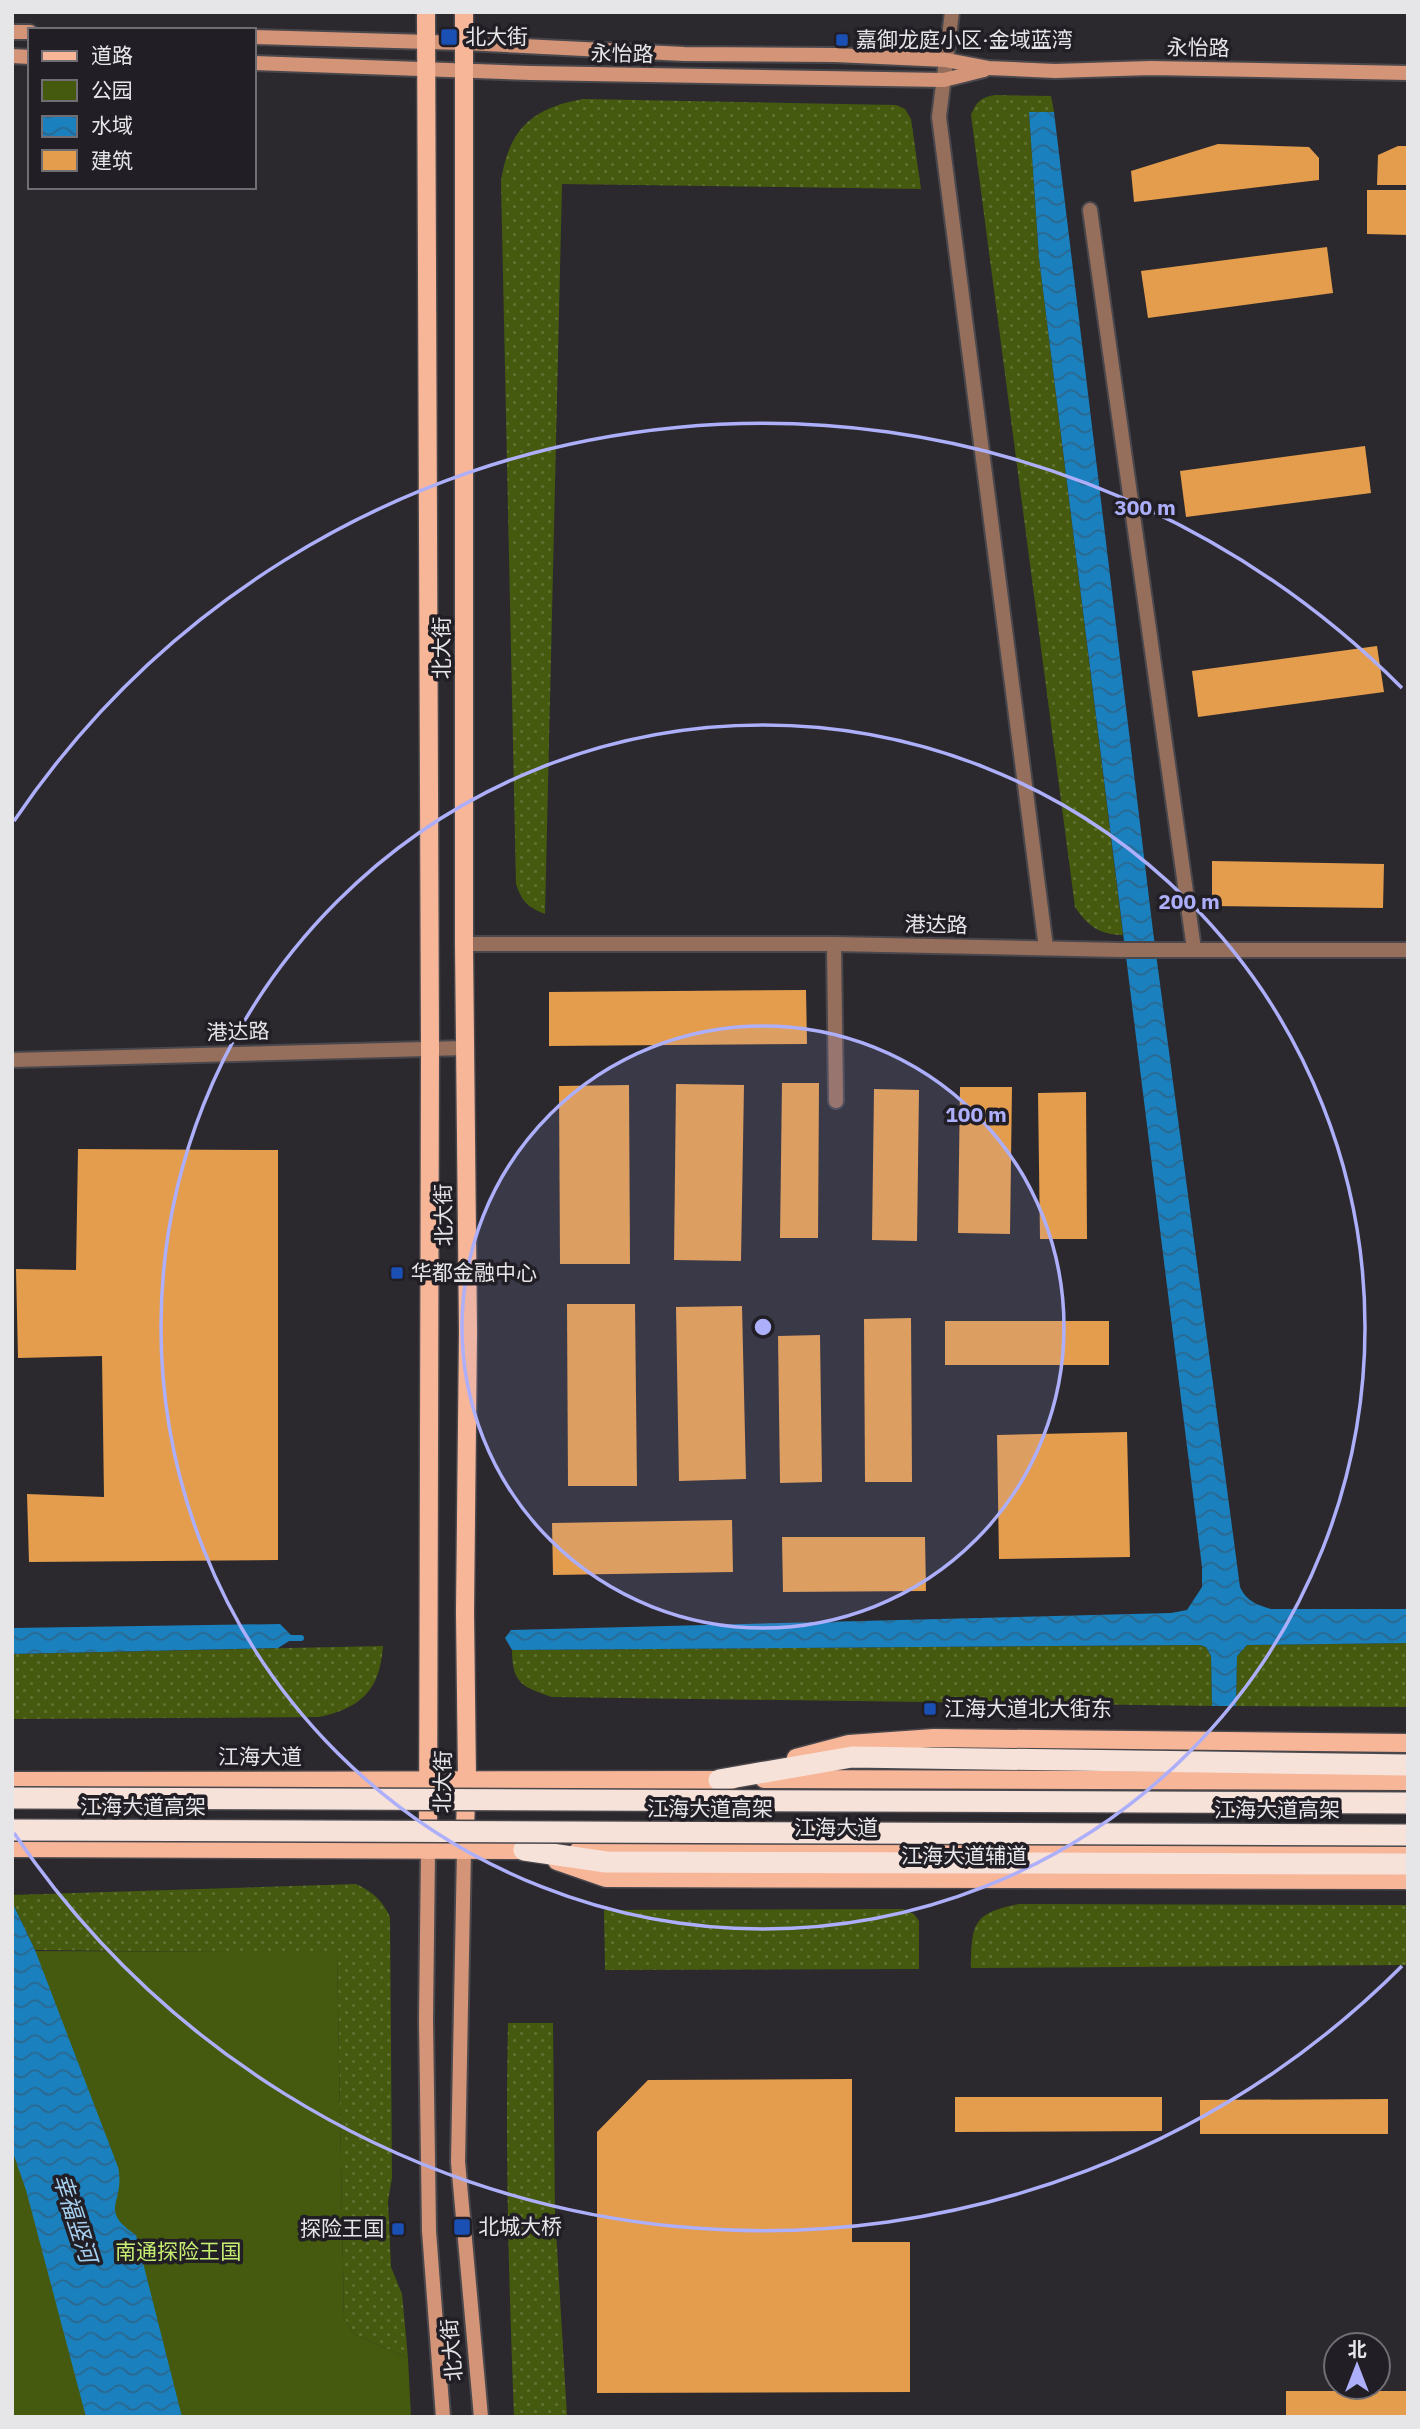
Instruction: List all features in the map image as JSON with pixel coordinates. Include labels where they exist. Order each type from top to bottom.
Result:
[{"type":"highway","points":[[719,1780],[851,1751],[1408,1765]]},
{"type":"highway","name":"江海大道高架","points":[[12,1798],[1408,1803]]},
{"type":"highway","name":"江海大道高架","points":[[12,1830],[1408,1835]]},
{"type":"highway","points":[[524,1850],[606,1862],[1408,1864]]},
{"type":"main road","name":"北大街","points":[[426,12],[430,1048],[428,1850]]},
{"type":"main road","name":"北大街","points":[[464,12],[464,944],[468,1332],[465,1612],[467,1779],[464,1850]]},
{"type":"main road","points":[[851,1751],[934,1738],[1408,1743]]},
{"type":"main road","name":"江海大道","points":[[12,1781],[866,1778],[1408,1781]]},
{"type":"main road","name":"江海大道","points":[[12,1848],[1408,1852]]},
{"type":"main road","name":"江海大道辅道","points":[[524,1850],[607,1878],[1408,1880]]},
{"type":"street","points":[[952,12],[939,117],[1046,948]]},
{"type":"street","name":"永怡路","points":[[256,37],[465,43],[684,54],[835,55],[946,60],[988,68],[1055,71],[1151,68],[1408,73]]},
{"type":"street","name":"永怡路","points":[[256,63],[544,73],[944,80],[988,68]]},
{"type":"street","points":[[1090,210],[1194,949]]},
{"type":"street","name":"港达路","points":[[464,944],[834,944],[1120,950],[1408,950]]},
{"type":"street","points":[[834,944],[836,1101]]},
{"type":"street","name":"港达路","points":[[12,1060],[465,1048]]},
{"type":"street","name":"北大街","points":[[428,1850],[426,2020],[429,2231],[443,2417]]},
{"type":"street","name":"北大街","points":[[464,1850],[458,2162],[481,2417]]},
{"type":"green space","points":[[995,95],[1051,96],[1054,112],[1029,112],[1039,258],[1123,935],[1095,928],[1075,907],[971,115],[980,101]]},
{"type":"green space","points":[[583,99],[896,105],[905,109],[911,119],[921,189],[562,184],[545,914],[526,903],[516,884],[501,181],[510,148],[526,124],[550,108]]},
{"type":"green space","points":[[1408,1643],[1408,1707],[1236,1706],[1237,1656],[1247,1645]]},
{"type":"green space","points":[[383,1646],[378,1674],[366,1695],[346,1708],[319,1717],[12,1719],[12,1654]]},
{"type":"green space","points":[[1206,1647],[1211,1656],[1212,1706],[552,1697],[521,1682],[512,1661],[512,1650]]},
{"type":"green space","points":[[356,1884],[376,1897],[390,1917],[392,2178],[388,2201],[391,2267],[402,2294],[408,2358],[354,2334],[344,2318],[337,1953],[35,1950],[12,1902],[12,1895]]},
{"type":"green space","points":[[1019,1904],[1408,1905],[1408,1965],[971,1968],[972,1941],[978,1923],[992,1912]]},
{"type":"green space","points":[[903,1909],[914,1914],[919,1921],[919,1969],[605,1970],[604,1910]]},
{"type":"green space","name":"南通探险王国","points":[[12,1951],[337,1952],[344,2318],[354,2334],[408,2358],[411,2417],[12,2417]]},
{"type":"green space","points":[[508,2023],[553,2023],[555,2213],[567,2417],[514,2417],[508,2220]]},
{"type":"water","points":[[1029,112],[1054,112],[1153,931],[1240,1587],[1252,1602],[1271,1609],[1408,1609],[1408,1643],[1247,1645],[1237,1656],[1236,1706],[1212,1706],[1211,1656],[1206,1647],[1200,1645],[512,1650],[505,1638],[511,1630],[1171,1613],[1187,1610],[1202,1587],[1202,1567],[1039,258]]},
{"type":"water","points":[[280,1624],[294,1638],[278,1648],[12,1654],[12,1628]]},
{"type":"water","name":"幸福竖河","points":[[12,1902],[35,1950],[118,2167],[119,2189],[115,2212],[124,2226],[136,2235],[182,2417],[86,2417],[26,2190],[12,2150]]},
{"type":"building","points":[[1218,144],[1309,147],[1319,158],[1319,180],[1134,202],[1131,171]]},
{"type":"building","points":[[1398,146],[1408,146],[1408,185],[1377,185],[1378,155]]},
{"type":"building","points":[[1367,190],[1408,190],[1408,235],[1367,234]]},
{"type":"building","points":[[1327,247],[1333,293],[1148,318],[1141,271]]},
{"type":"building","points":[[1365,446],[1371,493],[1186,517],[1180,471]]},
{"type":"building","points":[[1377,646],[1384,692],[1198,717],[1192,671]]},
{"type":"building","points":[[1212,861],[1384,864],[1383,908],[1212,906]]},
{"type":"building","points":[[806,990],[807,1044],[549,1046],[549,992]]},
{"type":"building","points":[[782,1083],[819,1083],[818,1238],[780,1238]]},
{"type":"building","points":[[676,1084],[744,1085],[741,1261],[674,1260]]},
{"type":"building","points":[[629,1085],[630,1264],[560,1264],[559,1086]]},
{"type":"building","points":[[960,1087],[1012,1087],[1010,1234],[958,1233]]},
{"type":"building","points":[[874,1089],[919,1090],[917,1241],[872,1240]]},
{"type":"building","points":[[1086,1092],[1087,1239],[1040,1239],[1038,1093]]},
{"type":"building","points":[[78,1149],[278,1150],[278,1560],[29,1562],[27,1494],[104,1497],[102,1356],[18,1358],[16,1269],[76,1270]]},
{"type":"building","points":[[567,1304],[635,1304],[637,1486],[568,1486]]},
{"type":"building","points":[[742,1306],[746,1479],[679,1481],[676,1307]]},
{"type":"building","points":[[911,1318],[912,1482],[865,1482],[864,1319]]},
{"type":"building","points":[[945,1321],[1109,1321],[1109,1365],[945,1365]]},
{"type":"building","points":[[820,1335],[822,1482],[780,1483],[778,1336]]},
{"type":"building","points":[[1127,1432],[1130,1557],[999,1559],[997,1435]]},
{"type":"building","points":[[732,1520],[733,1572],[553,1575],[552,1523]]},
{"type":"building","points":[[782,1537],[925,1537],[926,1591],[783,1592]]},
{"type":"building","points":[[852,2079],[852,2242],[910,2242],[910,2392],[597,2393],[597,2132],[648,2080]]},
{"type":"building","points":[[955,2097],[1162,2097],[1162,2131],[955,2132]]},
{"type":"building","points":[[1388,2099],[1388,2134],[1200,2134],[1200,2100]]},
{"type":"building","points":[[1286,2391],[1322,2391],[1322,2401],[1392,2401],[1392,2391],[1408,2391],[1408,2417],[1286,2417]]},
{"type":"waterway","points":[[287,1638],[301,1638]]},
{"type":"place","name":"北大街","points":[[449,37]]},
{"type":"place","name":"嘉御龙庭小区·金域蓝湾","points":[[842,40]]},
{"type":"place","name":"华都金融中心","points":[[397,1273]]},
{"type":"place","name":"江海大道北大街东","points":[[930,1709]]},
{"type":"place","name":"北城大桥","points":[[462,2227]]},
{"type":"place","name":"探险王国","points":[[398,2229]]}]
